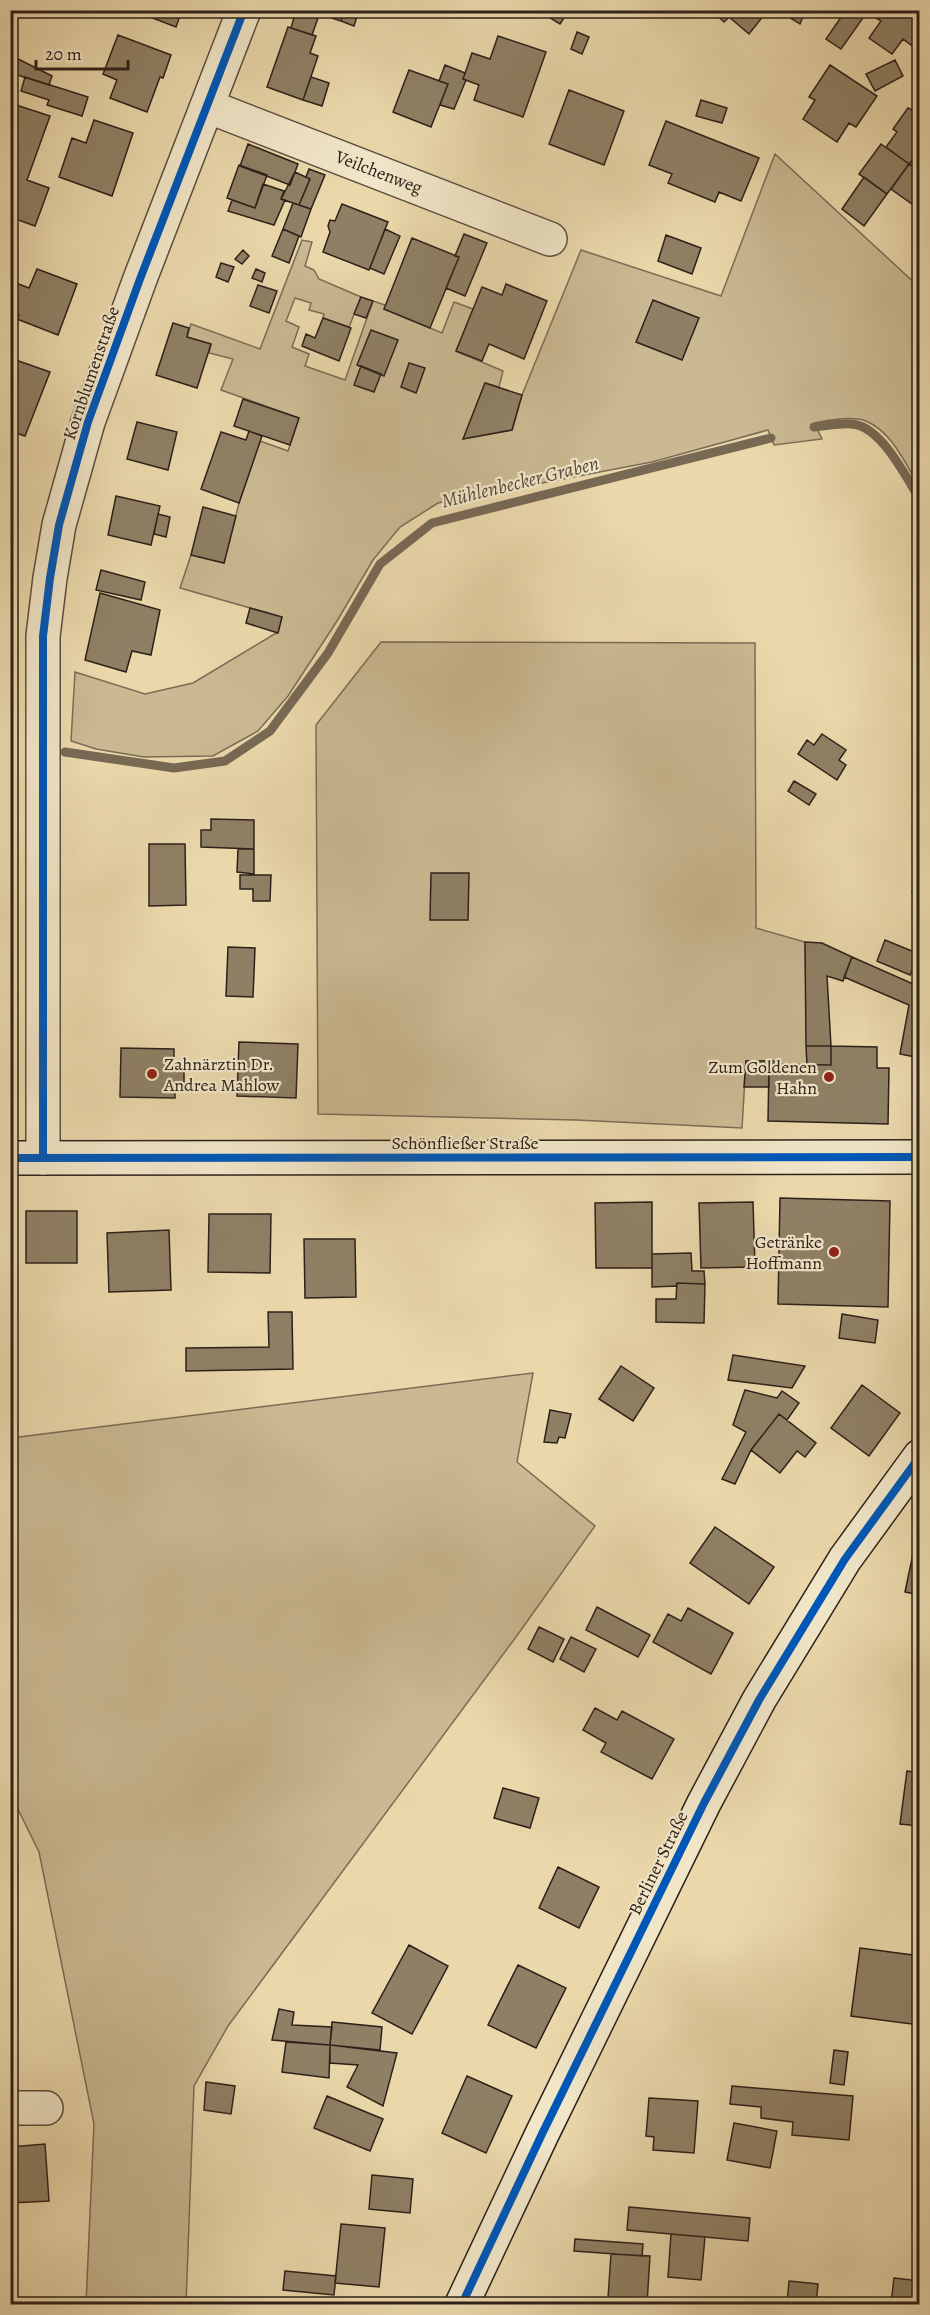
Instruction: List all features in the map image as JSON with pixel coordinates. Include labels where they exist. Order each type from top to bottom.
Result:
[{"type":"main road","name":"Kornblumenstraße","points":[[43,1158],[43,648],[50,578],[59,525],[88,422],[136,290],[244,10]]},
{"type":"main road","name":"Veilchenweg","points":[[207,106],[550,239]]},
{"type":"main road","name":"Schönfließer Straße","points":[[10,1158],[920,1158]]},
{"type":"main road","name":"Berliner Straße","points":[[462,2304],[542,2134],[704,1803],[759,1700],[845,1559],[920,1456]]},
{"type":"main road","points":[[10,2108],[46,2108]]},
{"type":"shaded area","points":[[775,154],[919,287],[919,486],[891,440],[866,421],[847,419],[814,423],[822,439],[774,445],[768,430],[652,462],[438,503],[400,527],[373,560],[337,621],[288,696],[258,731],[213,756],[144,757],[96,749],[71,741],[75,672],[145,694],[193,683],[278,632],[282,617],[180,588],[191,555],[224,563],[239,503],[260,441],[288,451],[299,418],[221,390],[233,359],[209,353],[211,344],[187,337],[191,324],[260,349],[302,240],[312,242],[305,266],[314,270],[319,279],[361,297],[349,327],[323,318],[324,314],[309,310],[311,303],[295,298],[286,321],[299,327],[292,347],[309,354],[305,366],[345,380],[373,301],[385,305],[384,309],[442,333],[454,302],[473,309],[456,351],[503,371],[499,387],[485,383],[464,438],[512,430],[522,395],[581,250],[721,296]]},
{"type":"shaded area","points":[[381,642],[755,643],[756,928],[805,942],[807,1065],[774,1064],[774,1061],[746,1061],[742,1128],[576,1120],[318,1114],[316,725]]},
{"type":"shaded area","points":[[533,1373],[517,1462],[595,1526],[516,1637],[228,2026],[194,2086],[186,2304],[86,2304],[94,2124],[39,1852],[11,1795],[11,1438]]},
{"type":"building","points":[[132,10],[182,10],[176,27]]},
{"type":"building","points":[[296,10],[318,18],[312,35],[291,28]]},
{"type":"building","points":[[307,10],[344,10],[341,21]]},
{"type":"building","points":[[344,10],[359,10],[354,26],[341,21]]},
{"type":"building","points":[[543,10],[569,10],[560,24],[542,13]]},
{"type":"building","points":[[711,10],[768,10],[749,34],[729,17],[724,22]]},
{"type":"building","points":[[783,10],[806,10],[800,24],[782,13]]},
{"type":"building","points":[[846,10],[920,10],[920,52],[903,39],[892,54],[869,38],[881,21],[867,12],[841,49],[826,39]]},
{"type":"building","points":[[288,27],[316,36],[310,53],[318,56],[303,100],[267,87]]},
{"type":"building","points":[[577,32],[589,37],[582,54],[571,49]]},
{"type":"building","points":[[118,35],[171,55],[147,112],[110,98],[117,80],[103,74]]},
{"type":"building","points":[[498,36],[546,52],[523,117],[474,100],[479,85],[463,79],[472,53],[490,59]]},
{"type":"building","points":[[16,58],[52,76],[49,85],[11,73]]},
{"type":"building","points":[[895,60],[903,76],[875,91],[866,74]]},
{"type":"building","points":[[445,65],[465,73],[463,79],[466,80],[454,109],[440,105],[448,84],[439,81]]},
{"type":"building","points":[[830,65],[877,96],[856,127],[849,123],[837,142],[803,119],[815,100],[809,97]]},
{"type":"building","points":[[409,70],[448,84],[431,127],[393,112]]},
{"type":"building","points":[[25,77],[88,97],[82,116],[47,105],[49,100],[21,91]]},
{"type":"building","points":[[311,77],[329,83],[322,106],[303,100]]},
{"type":"building","points":[[569,90],[624,111],[604,165],[549,144]]},
{"type":"building","points":[[701,100],[727,108],[722,123],[696,116]]},
{"type":"building","points":[[920,100],[920,150],[909,164],[886,147],[897,132],[893,129],[908,108],[912,110]]},
{"type":"building","points":[[10,103],[50,116],[27,180],[49,188],[35,226],[10,217]]},
{"type":"building","points":[[94,120],[133,133],[112,196],[59,177],[72,138],[86,143]]},
{"type":"building","points":[[666,121],[759,158],[741,201],[719,192],[715,202],[668,183],[672,174],[649,165]]},
{"type":"building","points":[[248,144],[298,164],[290,185],[240,166]]},
{"type":"building","points":[[881,144],[909,164],[887,194],[859,174]]},
{"type":"building","points":[[920,150],[920,171],[909,164]]},
{"type":"building","points":[[909,164],[920,171],[920,194],[912,204],[891,189]]},
{"type":"building","points":[[239,165],[267,175],[255,208],[227,198]]},
{"type":"building","points":[[309,169],[325,175],[311,209],[299,205],[310,179],[306,177]]},
{"type":"building","points":[[295,172],[310,179],[299,205],[281,199]]},
{"type":"building","points":[[864,177],[887,194],[864,226],[842,209]]},
{"type":"building","points":[[263,184],[284,191],[281,199],[285,200],[274,225],[228,211],[232,200],[255,208]]},
{"type":"building","points":[[293,203],[311,209],[301,237],[283,229]]},
{"type":"building","points":[[342,204],[388,222],[369,270],[323,252],[330,232],[328,226],[330,220],[335,221]]},
{"type":"building","points":[[283,229],[299,236],[289,263],[272,256]]},
{"type":"building","points":[[385,229],[400,236],[384,274],[370,268]]},
{"type":"building","points":[[464,234],[487,243],[465,296],[446,288],[459,257],[455,256]]},
{"type":"building","points":[[666,235],[701,248],[692,274],[658,261]]},
{"type":"building","points":[[412,238],[459,257],[430,328],[384,309]]},
{"type":"building","points":[[243,250],[249,256],[242,264],[235,259]]},
{"type":"building","points":[[221,263],[234,267],[228,282],[216,277]]},
{"type":"building","points":[[37,269],[77,284],[58,335],[17,319],[19,315],[10,312],[10,298],[16,283],[29,288]]},
{"type":"building","points":[[256,269],[265,273],[262,282],[252,278]]},
{"type":"building","points":[[506,284],[547,301],[524,359],[489,344],[482,361],[456,351],[482,287],[502,295]]},
{"type":"building","points":[[258,285],[277,291],[269,313],[250,306]]},
{"type":"building","points":[[361,297],[373,301],[366,318],[354,314]]},
{"type":"building","points":[[653,300],[699,318],[682,360],[636,342]]},
{"type":"building","points":[[323,318],[351,328],[339,361],[302,346],[306,334],[315,338]]},
{"type":"building","points":[[173,323],[189,328],[187,337],[211,344],[197,388],[156,375]]},
{"type":"building","points":[[371,330],[398,340],[384,376],[357,365]]},
{"type":"building","points":[[10,358],[50,372],[25,436],[10,431]]},
{"type":"building","points":[[409,363],[425,368],[416,393],[401,387]]},
{"type":"building","points":[[361,366],[381,374],[374,392],[354,385]]},
{"type":"building","points":[[485,383],[522,395],[512,430],[463,439]]},
{"type":"building","points":[[243,399],[299,418],[290,445],[234,426]]},
{"type":"building","points":[[137,422],[177,432],[168,470],[127,459]]},
{"type":"building","points":[[249,431],[262,436],[239,503],[201,489],[221,432],[246,440]]},
{"type":"building","points":[[116,496],[160,506],[151,545],[108,535]]},
{"type":"building","points":[[203,507],[236,516],[224,563],[191,555]]},
{"type":"building","points":[[158,514],[170,517],[166,537],[154,534]]},
{"type":"building","points":[[101,570],[145,582],[141,600],[96,590]]},
{"type":"building","points":[[100,593],[160,610],[151,655],[132,651],[126,672],[85,660]]},
{"type":"building","points":[[250,608],[282,617],[278,633],[246,623]]},
{"type":"building","points":[[822,734],[846,750],[839,760],[846,765],[837,780],[798,754],[807,740],[814,745]]},
{"type":"building","points":[[794,781],[816,794],[809,805],[788,791]]},
{"type":"building","points":[[211,819],[254,820],[254,849],[201,847],[201,830],[211,830]]},
{"type":"building","points":[[149,844],[185,844],[186,905],[149,906]]},
{"type":"building","points":[[238,849],[254,849],[254,874],[237,872]]},
{"type":"building","points":[[431,873],[469,873],[468,920],[430,920]]},
{"type":"building","points":[[240,875],[271,875],[270,901],[253,901],[253,889],[240,889]]},
{"type":"building","points":[[920,880],[920,896],[912,892]]},
{"type":"building","points":[[885,940],[919,954],[910,975],[877,961]]},
{"type":"building","points":[[805,942],[822,943],[852,957],[843,981],[827,976],[831,1046],[806,1046]]},
{"type":"building","points":[[228,947],[255,948],[253,997],[226,996]]},
{"type":"building","points":[[852,957],[920,987],[920,1058],[900,1054],[909,1005],[844,977]]},
{"type":"building","points":[[239,1042],[298,1044],[296,1098],[237,1096]]},
{"type":"building","points":[[806,1046],[831,1046],[831,1065],[807,1065]]},
{"type":"building","name":"Zum Goldenen Hahn","points":[[831,1046],[877,1047],[877,1068],[889,1068],[888,1124],[768,1121],[769,1064],[831,1065]]},
{"type":"building","name":"Zahnärztin Dr. Andrea Mahlow","points":[[121,1048],[174,1049],[174,1063],[184,1063],[184,1085],[175,1085],[175,1098],[120,1097]]},
{"type":"building","points":[[746,1061],[775,1061],[774,1064],[769,1064],[769,1087],[744,1087]]},
{"type":"building","name":"Getränke Hoffmann","points":[[780,1198],[890,1201],[888,1307],[778,1304]]},
{"type":"building","points":[[652,1202],[652,1268],[596,1268],[595,1203]]},
{"type":"building","points":[[753,1202],[755,1267],[701,1268],[699,1203]]},
{"type":"building","points":[[26,1211],[77,1211],[77,1263],[26,1263]]},
{"type":"building","points":[[209,1214],[271,1214],[270,1273],[208,1272]]},
{"type":"building","points":[[169,1230],[171,1290],[109,1292],[107,1233]]},
{"type":"building","points":[[304,1239],[355,1239],[356,1297],[305,1298]]},
{"type":"building","points":[[691,1253],[692,1271],[704,1271],[705,1284],[677,1283],[676,1286],[652,1287],[652,1254]]},
{"type":"building","points":[[677,1283],[705,1284],[704,1323],[656,1322],[656,1299],[676,1299]]},
{"type":"building","points":[[268,1312],[292,1312],[293,1369],[186,1371],[186,1348],[269,1347]]},
{"type":"building","points":[[842,1314],[878,1320],[875,1343],[839,1338]]},
{"type":"building","points":[[733,1355],[805,1366],[792,1388],[728,1380]]},
{"type":"building","points":[[621,1366],[654,1388],[633,1421],[599,1399]]},
{"type":"building","points":[[862,1385],[900,1413],[869,1456],[831,1428]]},
{"type":"building","points":[[745,1390],[777,1398],[782,1391],[799,1403],[787,1420],[779,1414],[751,1450],[735,1484],[722,1479],[746,1432],[733,1425]]},
{"type":"building","points":[[550,1410],[571,1414],[565,1438],[559,1437],[557,1443],[544,1442]]},
{"type":"building","points":[[779,1414],[816,1443],[805,1457],[797,1451],[780,1473],[751,1450]]},
{"type":"building","points":[[715,1527],[774,1567],[749,1604],[690,1563]]},
{"type":"building","points":[[914,1549],[920,1550],[920,1595],[905,1592]]},
{"type":"building","points":[[597,1607],[650,1635],[638,1657],[586,1630]]},
{"type":"building","points":[[688,1608],[733,1633],[711,1674],[653,1642],[668,1614],[681,1621]]},
{"type":"building","points":[[539,1627],[564,1639],[553,1662],[528,1649]]},
{"type":"building","points":[[571,1637],[596,1649],[584,1672],[560,1659]]},
{"type":"building","points":[[595,1708],[617,1720],[622,1711],[674,1739],[652,1779],[601,1752],[606,1743],[583,1730]]},
{"type":"building","points":[[907,1771],[920,1773],[920,1826],[900,1824]]},
{"type":"building","points":[[503,1788],[539,1798],[530,1828],[494,1818]]},
{"type":"building","points":[[558,1867],[599,1887],[579,1928],[539,1908]]},
{"type":"building","points":[[10,1893],[17,1945],[10,1946]]},
{"type":"building","points":[[409,1945],[448,1966],[412,2034],[372,2013]]},
{"type":"building","points":[[860,1948],[920,1956],[919,2025],[851,2016]]},
{"type":"building","points":[[518,1965],[566,1988],[536,2048],[488,2025]]},
{"type":"building","points":[[279,2009],[294,2012],[292,2025],[332,2027],[330,2045],[272,2040]]},
{"type":"building","points":[[332,2022],[382,2027],[380,2050],[330,2045]]},
{"type":"building","points":[[286,2042],[330,2045],[329,2078],[282,2072]]},
{"type":"building","points":[[330,2045],[397,2053],[383,2106],[347,2087],[358,2065],[330,2063]]},
{"type":"building","points":[[834,2050],[848,2052],[844,2085],[830,2083]]},
{"type":"building","points":[[467,2076],[512,2096],[486,2153],[442,2133]]},
{"type":"building","points":[[206,2082],[235,2086],[231,2114],[204,2110]]},
{"type":"building","points":[[732,2086],[853,2096],[849,2140],[792,2135],[793,2122],[761,2118],[761,2107],[730,2104]]},
{"type":"building","points":[[327,2096],[383,2119],[370,2151],[314,2128]]},
{"type":"building","points":[[649,2098],[698,2101],[694,2153],[653,2150],[654,2137],[646,2136]]},
{"type":"building","points":[[734,2123],[777,2131],[770,2168],[727,2160]]},
{"type":"building","points":[[45,2144],[49,2201],[10,2203],[10,2147]]},
{"type":"building","points":[[372,2175],[413,2179],[410,2213],[369,2209]]},
{"type":"building","points":[[629,2207],[750,2218],[748,2241],[627,2230]]},
{"type":"building","points":[[341,2224],[385,2228],[379,2287],[335,2283]]},
{"type":"building","points":[[671,2234],[705,2237],[701,2280],[668,2277]]},
{"type":"building","points":[[575,2239],[643,2244],[642,2256],[574,2251]]},
{"type":"building","points":[[611,2254],[650,2256],[647,2304],[628,2304],[628,2299],[608,2298]]},
{"type":"building","points":[[285,2271],[336,2276],[334,2295],[283,2290]]},
{"type":"building","points":[[894,2278],[920,2281],[920,2304],[891,2304]]},
{"type":"building","points":[[789,2281],[818,2284],[816,2304],[787,2304]]},
{"type":"waterway","name":"Mühlenbecker Graben","points":[[814,427],[852,424],[873,433],[900,466],[920,499]]},
{"type":"waterway","name":"Mühlenbecker Graben","points":[[65,752],[174,768],[225,761],[270,731],[328,653],[380,564],[432,523],[771,438]]},
{"type":"cycle path","points":[[43,1158],[43,636],[59,525],[88,422],[140,279],[244,10]]},
{"type":"cycle path","points":[[10,1158],[920,1157]]},
{"type":"cycle path","points":[[462,2304],[542,2134],[704,1803],[759,1700],[845,1559],[920,1456]]},
{"type":"place","name":"Zahnärztin Dr. Andrea Mahlow","points":[[152,1074]]},
{"type":"place","name":"Zum Goldenen Hahn","points":[[829,1077]]},
{"type":"place","name":"Getränke Hoffmann","points":[[834,1252]]}]
